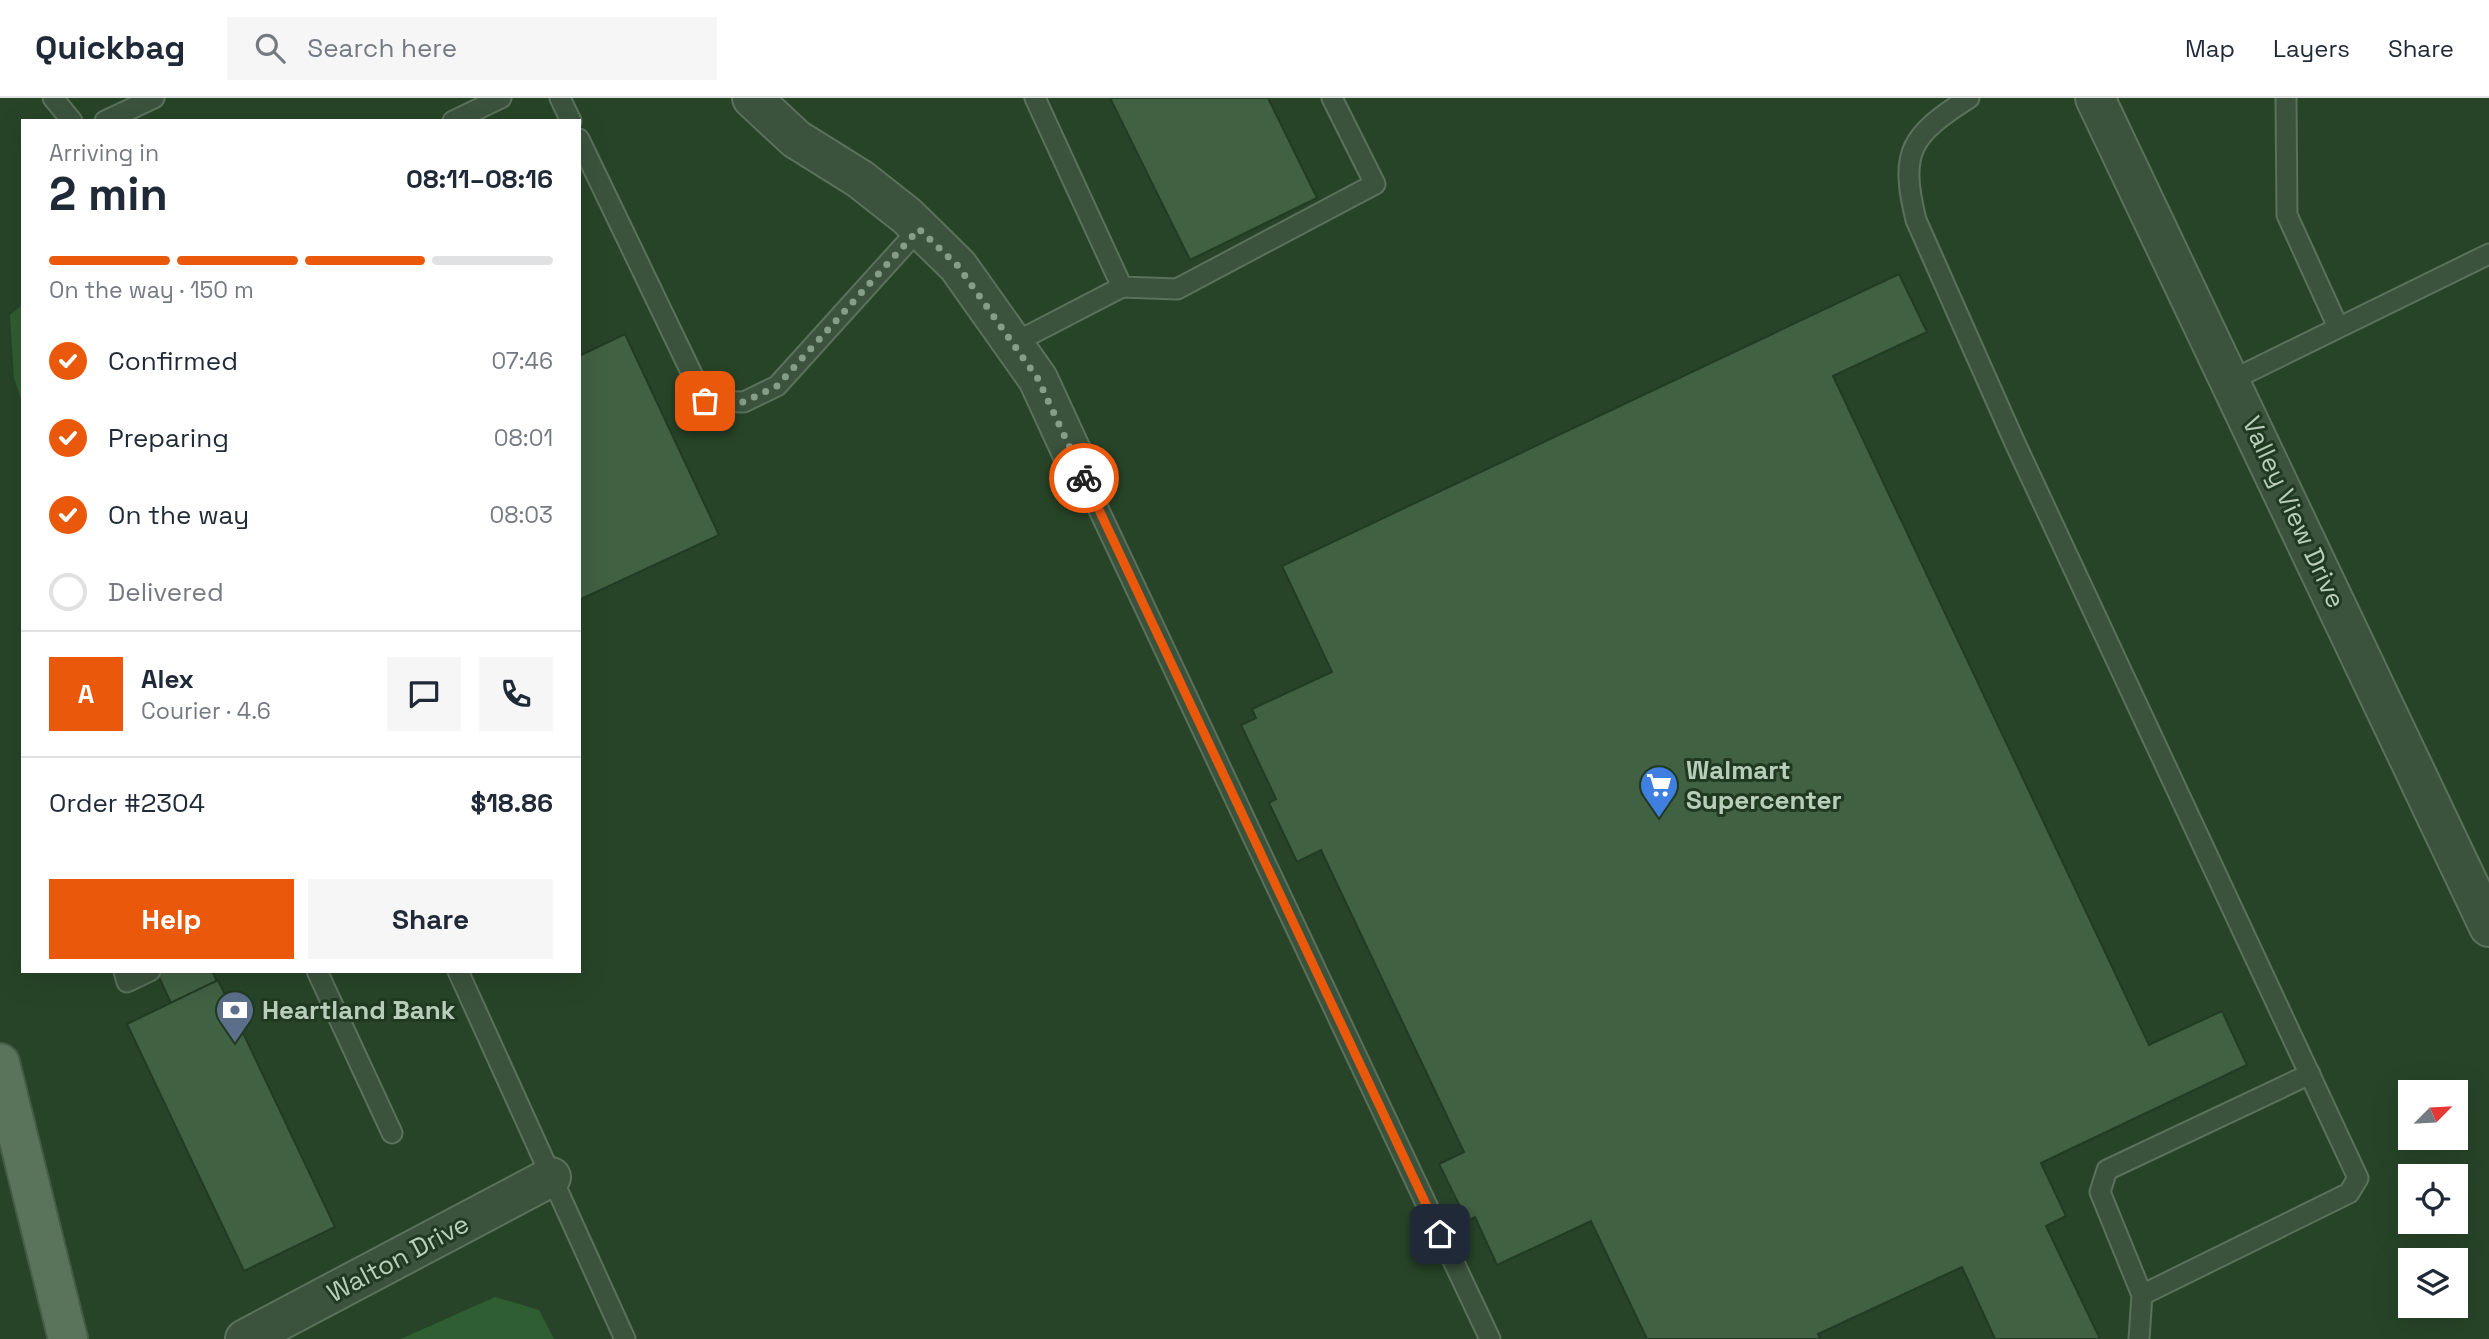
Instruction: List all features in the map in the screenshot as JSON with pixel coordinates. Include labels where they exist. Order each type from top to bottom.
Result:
[{"type":"main road","points":[[0,1063],[68,1339]]},
{"type":"street","points":[[752,98],[796,139],[860,179],[958,266],[1038,379],[1072,453]]},
{"type":"street","name":"Valley View Drive","points":[[2095,98],[2232,380],[2489,927]]},
{"type":"street","name":"Walton Drive","points":[[245,1339],[551,1177]]},
{"type":"lane","points":[[53,98],[70,119]]},
{"type":"lane","points":[[109,119],[154,98]]},
{"type":"lane","points":[[457,119],[501,98]]},
{"type":"lane","points":[[560,98],[569,119]]},
{"type":"lane","points":[[1035,98],[1122,286]]},
{"type":"lane","points":[[1014,343],[1122,286],[1177,289],[1375,184],[1332,98]]},
{"type":"lane","points":[[1969,98],[1935,120],[1911,152],[1907,183],[1916,220],[2015,443],[2358,1178],[2349,1193],[2142,1295]]},
{"type":"lane","points":[[2286,98],[2287,215],[2338,327]]},
{"type":"lane","points":[[581,143],[705,401],[744,402],[777,386],[919,229]]},
{"type":"lane","points":[[2232,380],[2489,254]]},
{"type":"lane","points":[[1072,453],[1490,1339]]},
{"type":"lane","points":[[125,973],[127,982],[146,973]]},
{"type":"lane","points":[[318,973],[392,1133]]},
{"type":"lane","points":[[459,973],[625,1339]]},
{"type":"lane","points":[[2139,1339],[2142,1295],[2100,1192],[2107,1170],[2311,1074]]},
{"type":"shaded area","points":[[21,306],[21,399],[14,378],[10,315]]},
{"type":"shaded area","points":[[495,1297],[539,1310],[554,1339],[401,1339]]},
{"type":"building","points":[[1110,98],[1268,98],[1317,198],[1190,260]]},
{"type":"building","name":"Walmart Supercenter","points":[[1899,274],[1927,332],[1833,376],[2149,1045],[2222,1011],[2247,1065],[2041,1163],[2066,1216],[2046,1226],[2100,1339],[1995,1339],[1962,1267],[1818,1334],[1820,1339],[1647,1339],[1591,1221],[1497,1265],[1475,1217],[1467,1221],[1439,1164],[1464,1152],[1321,850],[1297,862],[1269,803],[1276,799],[1241,725],[1256,718],[1252,709],[1332,672],[1282,566]]},
{"type":"building","points":[[625,334],[719,535],[581,599],[581,355]]},
{"type":"building","points":[[157,973],[213,973],[217,981],[171,1003]]},
{"type":"building","points":[[218,980],[335,1227],[244,1271],[127,1024]]},
{"type":"way so far","points":[[705,401],[744,402],[777,386],[919,229],[958,266],[1038,379],[1084,478]]},
{"type":"place","name":"Walmart Supercenter","points":[[1659,819]]},
{"type":"place","name":"Heartland Bank","points":[[235,1044]]},
{"type":"route","points":[[1084,478],[1440,1234]]}]
